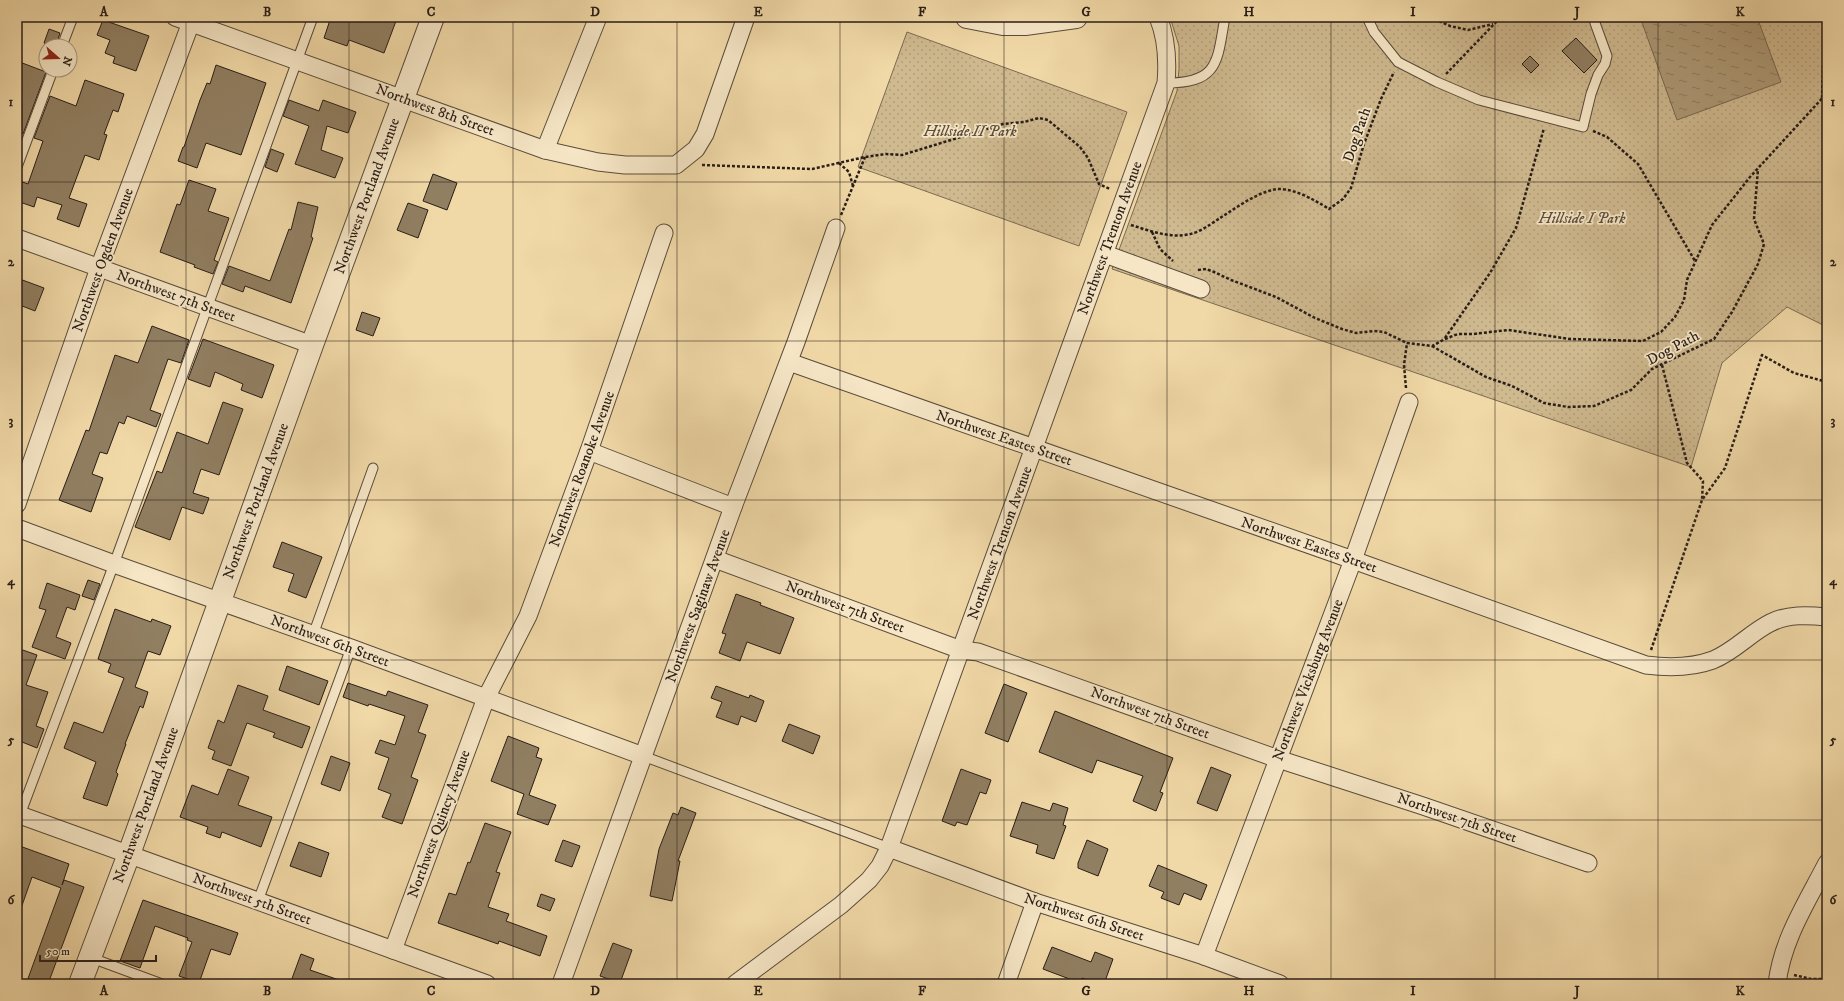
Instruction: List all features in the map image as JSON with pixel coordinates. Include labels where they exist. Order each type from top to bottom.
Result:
[{"type":"street","name":"Northwest 8th Street","points":[[175,17],[192,20],[297,61],[545,150],[618,165],[676,165]]},
{"type":"street","name":"Northwest Portland Avenue","points":[[80,984],[129,854],[312,345],[433,17]]},
{"type":"street","points":[[545,150],[598,17]]},
{"type":"street","points":[[676,165],[696,148],[705,134],[746,17]]},
{"type":"street","points":[[968,17],[1003,24],[1025,24],[1076,17]]},
{"type":"street","name":"Northwest Trenton Avenue","points":[[735,984],[841,906],[869,880],[880,866],[889,848],[1166,83],[1168,59],[1163,30],[1158,17]]},
{"type":"street","name":"Northwest Ogden Avenue","points":[[17,504],[99,268],[192,20]]},
{"type":"street","name":"Northwest Saginaw Avenue","points":[[561,984],[733,507],[789,362],[836,228]]},
{"type":"street","name":"Northwest Roanoke Avenue","points":[[486,698],[528,616],[589,452],[664,233]]},
{"type":"street","name":"Northwest 7th Street","points":[[17,238],[312,345]]},
{"type":"street","points":[[1105,254],[1201,289]]},
{"type":"street","name":"Northwest Eastes Street","points":[[789,362],[1353,560],[1646,665],[1669,668],[1689,666],[1712,660],[1730,651],[1769,623],[1785,618],[1809,615],[1827,617]]},
{"type":"street","name":"Northwest Vicksburg Avenue","points":[[1204,956],[1353,560],[1409,402]]},
{"type":"street","points":[[589,452],[733,507]]},
{"type":"street","name":"Northwest 6th Street","points":[[17,528],[351,648],[643,756]]},
{"type":"street","name":"Northwest 7th Street","points":[[715,559],[961,650],[978,652],[1278,758],[1588,863]]},
{"type":"street","name":"Northwest Quincy Avenue","points":[[393,950],[486,698]]},
{"type":"street","name":"Northwest 5th Street","points":[[18,815],[393,950],[461,980],[487,984]]},
{"type":"street","name":"Northwest 6th Street","points":[[889,848],[1035,902],[1204,956],[1280,984]]},
{"type":"street","points":[[1777,978],[1788,938],[1827,863]]},
{"type":"street","points":[[1006,984],[1035,902]]},
{"type":"lane","points":[[65,38],[73,17]]},
{"type":"lane","points":[[18,815],[114,564],[314,17]]},
{"type":"lane","points":[[1166,83],[1184,83],[1194,81],[1209,73],[1218,54],[1225,17]]},
{"type":"lane","points":[[1367,17],[1374,32],[1398,62],[1437,82],[1479,100],[1583,127],[1591,94],[1598,75],[1605,64],[1607,56],[1595,23],[1595,17]]},
{"type":"lane","points":[[17,167],[50,78]]},
{"type":"lane","points":[[313,635],[373,468]]},
{"type":"lane","points":[[258,901],[351,648]]},
{"type":"lane","points":[[643,756],[889,848]]},
{"type":"lane","points":[[89,958],[162,984]]},
{"type":"path","points":[[1430,17],[1450,26],[1468,30],[1494,24]]},
{"type":"path","points":[[1437,82],[1501,17]]},
{"type":"path","points":[[1822,99],[1823,63],[1827,46]]},
{"type":"path","name":"Dog Path","points":[[1152,232],[1170,236],[1199,231],[1247,201],[1273,190],[1287,190],[1313,198],[1329,209],[1343,198],[1351,188],[1364,144],[1381,99],[1398,62]]},
{"type":"path","name":"Dog Path","points":[[1432,346],[1458,334],[1508,330],[1570,338],[1643,341],[1662,332],[1675,317],[1684,300],[1687,280],[1712,225],[1758,168],[1827,93]]},
{"type":"path","points":[[1445,339],[1490,273],[1516,228],[1547,117]]},
{"type":"path","points":[[676,165],[812,169],[865,157],[886,154],[902,155],[1003,124],[1024,122],[1039,118],[1048,120],[1080,147],[1088,158],[1099,184],[1126,195]]},
{"type":"path","points":[[1583,127],[1607,137],[1638,164],[1695,261]]},
{"type":"path","points":[[836,228],[865,157]]},
{"type":"path","points":[[839,163],[850,172],[853,187]]},
{"type":"path","name":"Dog Path","points":[[1195,270],[1206,269],[1214,272],[1276,297],[1328,324],[1356,333],[1374,331],[1384,332],[1407,343],[1432,346],[1486,377],[1512,386],[1544,403],[1568,407],[1594,406],[1631,390],[1652,369],[1714,339],[1732,312],[1758,264],[1764,244],[1754,220],[1758,168]]},
{"type":"path","points":[[1117,220],[1152,232],[1160,249],[1178,264]]},
{"type":"path","points":[[1407,343],[1404,365],[1404,381],[1409,402]]},
{"type":"path","points":[[1702,500],[1725,468],[1762,355],[1794,373],[1827,382]]},
{"type":"path","points":[[1646,665],[1702,500],[1703,481],[1687,463],[1662,365]]},
{"type":"path","points":[[1777,978],[1827,979]]},
{"type":"green space","name":"Hillside I Park","points":[[1170,17],[1827,17],[1827,327],[1787,307],[1722,363],[1691,467],[1112,269],[1177,91],[1179,46]]},
{"type":"green space","name":"Hillside II Park","points":[[907,32],[1127,112],[1079,246],[858,167]]},
{"type":"water","points":[[1640,17],[1757,17],[1781,82],[1677,120]]},
{"type":"building","points":[[331,17],[386,17],[396,21],[384,53],[349,40],[347,46],[324,38]]},
{"type":"building","points":[[103,20],[149,36],[136,71],[113,63],[115,57],[105,53],[110,40],[97,35]]},
{"type":"building","points":[[49,29],[60,33],[58,38],[46,38]]},
{"type":"building","points":[[1576,38],[1597,60],[1584,73],[1562,51]]},
{"type":"building","points":[[1530,56],[1539,65],[1531,73],[1522,64]]},
{"type":"building","points":[[17,61],[38,69],[38,78],[44,78],[23,134],[17,132]]},
{"type":"building","points":[[216,65],[266,83],[241,155],[206,143],[197,168],[178,161],[200,100],[207,83],[210,84]]},
{"type":"building","points":[[85,80],[124,94],[118,112],[113,110],[104,134],[107,135],[99,160],[85,155],[69,198],[87,204],[79,227],[57,219],[62,205],[37,197],[34,207],[17,201],[17,180],[28,184],[43,141],[34,138],[50,96],[76,106]]},
{"type":"building","points":[[289,100],[319,111],[323,100],[356,112],[348,133],[327,126],[321,150],[343,158],[335,178],[295,164],[309,126],[283,116]]},
{"type":"building","points":[[271,149],[284,154],[277,172],[265,167]]},
{"type":"building","points":[[433,174],[457,183],[447,210],[423,201]]},
{"type":"building","points":[[189,180],[216,189],[208,211],[229,218],[214,260],[218,262],[213,274],[194,267],[195,265],[160,252],[177,204],[180,205]]},
{"type":"building","points":[[298,202],[318,207],[311,237],[313,238],[291,303],[245,286],[243,292],[222,284],[229,266],[270,281],[289,229],[291,230]]},
{"type":"building","points":[[408,203],[428,210],[418,238],[397,230]]},
{"type":"building","points":[[17,278],[44,288],[35,311],[17,304]]},
{"type":"building","points":[[362,312],[380,318],[373,336],[356,330]]},
{"type":"building","points":[[152,326],[189,340],[181,363],[168,359],[150,410],[161,414],[156,427],[127,416],[124,424],[119,422],[107,454],[100,452],[92,474],[103,478],[91,512],[59,500],[86,430],[89,431],[115,355],[138,363]]},
{"type":"building","points":[[203,339],[274,365],[262,398],[241,390],[243,384],[215,372],[210,387],[188,379]]},
{"type":"building","points":[[223,402],[243,409],[219,475],[201,469],[193,493],[209,498],[203,514],[182,507],[170,540],[135,527],[157,471],[162,473],[177,432],[208,444]]},
{"type":"building","points":[[282,542],[322,557],[306,598],[288,591],[294,574],[273,567]]},
{"type":"building","points":[[88,580],[100,584],[94,600],[82,596]]},
{"type":"building","points":[[47,583],[80,595],[75,610],[67,607],[56,637],[71,643],[65,659],[32,647],[46,610],[39,608]]},
{"type":"building","points":[[736,594],[761,603],[760,605],[794,618],[780,654],[747,642],[740,661],[719,653],[726,634],[722,633]]},
{"type":"building","points":[[115,609],[151,622],[152,619],[171,626],[160,655],[148,651],[135,687],[148,692],[143,708],[140,706],[125,744],[116,772],[118,774],[107,806],[83,798],[96,762],[64,748],[74,722],[103,733],[124,678],[108,672],[111,664],[98,659]]},
{"type":"building","points":[[17,648],[37,655],[26,685],[48,692],[36,726],[44,729],[37,748],[17,740]]},
{"type":"building","points":[[287,666],[328,681],[319,705],[279,690]]},
{"type":"building","points":[[348,683],[386,696],[388,691],[428,705],[418,732],[426,735],[411,777],[418,780],[402,824],[382,817],[391,794],[378,789],[389,758],[375,753],[380,740],[395,745],[405,716],[369,704],[368,706],[343,697]]},
{"type":"building","points":[[1004,684],[1027,693],[1008,742],[985,733]]},
{"type":"building","points":[[238,685],[268,696],[263,710],[310,727],[302,748],[273,737],[275,733],[247,723],[231,766],[212,759],[215,751],[208,748],[218,720],[224,723]]},
{"type":"building","points":[[716,686],[749,698],[750,695],[764,701],[756,722],[741,716],[738,725],[716,717],[722,702],[711,698]]},
{"type":"building","points":[[1055,711],[1173,758],[1160,792],[1163,793],[1156,811],[1133,801],[1143,776],[1097,760],[1092,773],[1039,752]]},
{"type":"building","points":[[789,724],[820,736],[813,754],[782,741]]},
{"type":"building","points":[[508,736],[539,748],[536,757],[542,759],[529,795],[556,805],[548,825],[517,814],[524,794],[491,781]]},
{"type":"building","points":[[331,756],[350,763],[340,791],[321,784]]},
{"type":"building","points":[[1211,767],[1231,775],[1217,811],[1197,803]]},
{"type":"building","points":[[228,769],[249,777],[238,805],[272,817],[261,847],[222,832],[220,838],[206,833],[208,827],[180,817],[192,785],[218,795]]},
{"type":"building","points":[[961,769],[991,780],[986,794],[980,792],[967,825],[957,822],[955,826],[942,821]]},
{"type":"building","points":[[1022,802],[1050,811],[1053,803],[1068,808],[1063,825],[1066,826],[1054,859],[1036,853],[1038,845],[1010,836]]},
{"type":"building","points":[[681,807],[696,813],[678,861],[680,861],[672,901],[650,896],[659,849],[673,813],[678,815]]},
{"type":"building","points":[[485,823],[511,832],[496,872],[500,873],[488,907],[509,914],[506,921],[547,936],[540,956],[499,941],[498,944],[438,923],[449,893],[456,895]]},
{"type":"building","points":[[563,840],[580,846],[572,867],[555,861]]},
{"type":"building","points":[[1087,840],[1108,849],[1098,876],[1078,868],[1078,863]]},
{"type":"building","points":[[299,842],[329,853],[321,877],[290,866]]},
{"type":"building","points":[[17,845],[69,864],[62,885],[64,880],[84,887],[48,984],[26,984],[61,888],[32,877],[19,914],[17,914]]},
{"type":"building","points":[[1158,865],[1207,885],[1201,900],[1184,893],[1179,905],[1161,898],[1164,892],[1149,886]]},
{"type":"building","points":[[541,894],[555,899],[550,911],[537,906]]},
{"type":"building","points":[[143,900],[238,933],[230,955],[211,949],[199,983],[179,976],[192,942],[187,940],[188,938],[155,926],[140,968],[120,961]]},
{"type":"building","points":[[613,943],[632,950],[620,983],[600,976]]},
{"type":"building","points":[[1052,947],[1091,962],[1095,952],[1113,959],[1104,984],[1098,984],[1082,978],[1080,983],[1043,969]]},
{"type":"building","points":[[301,954],[314,959],[310,970],[345,982],[345,984],[290,984]]}]
